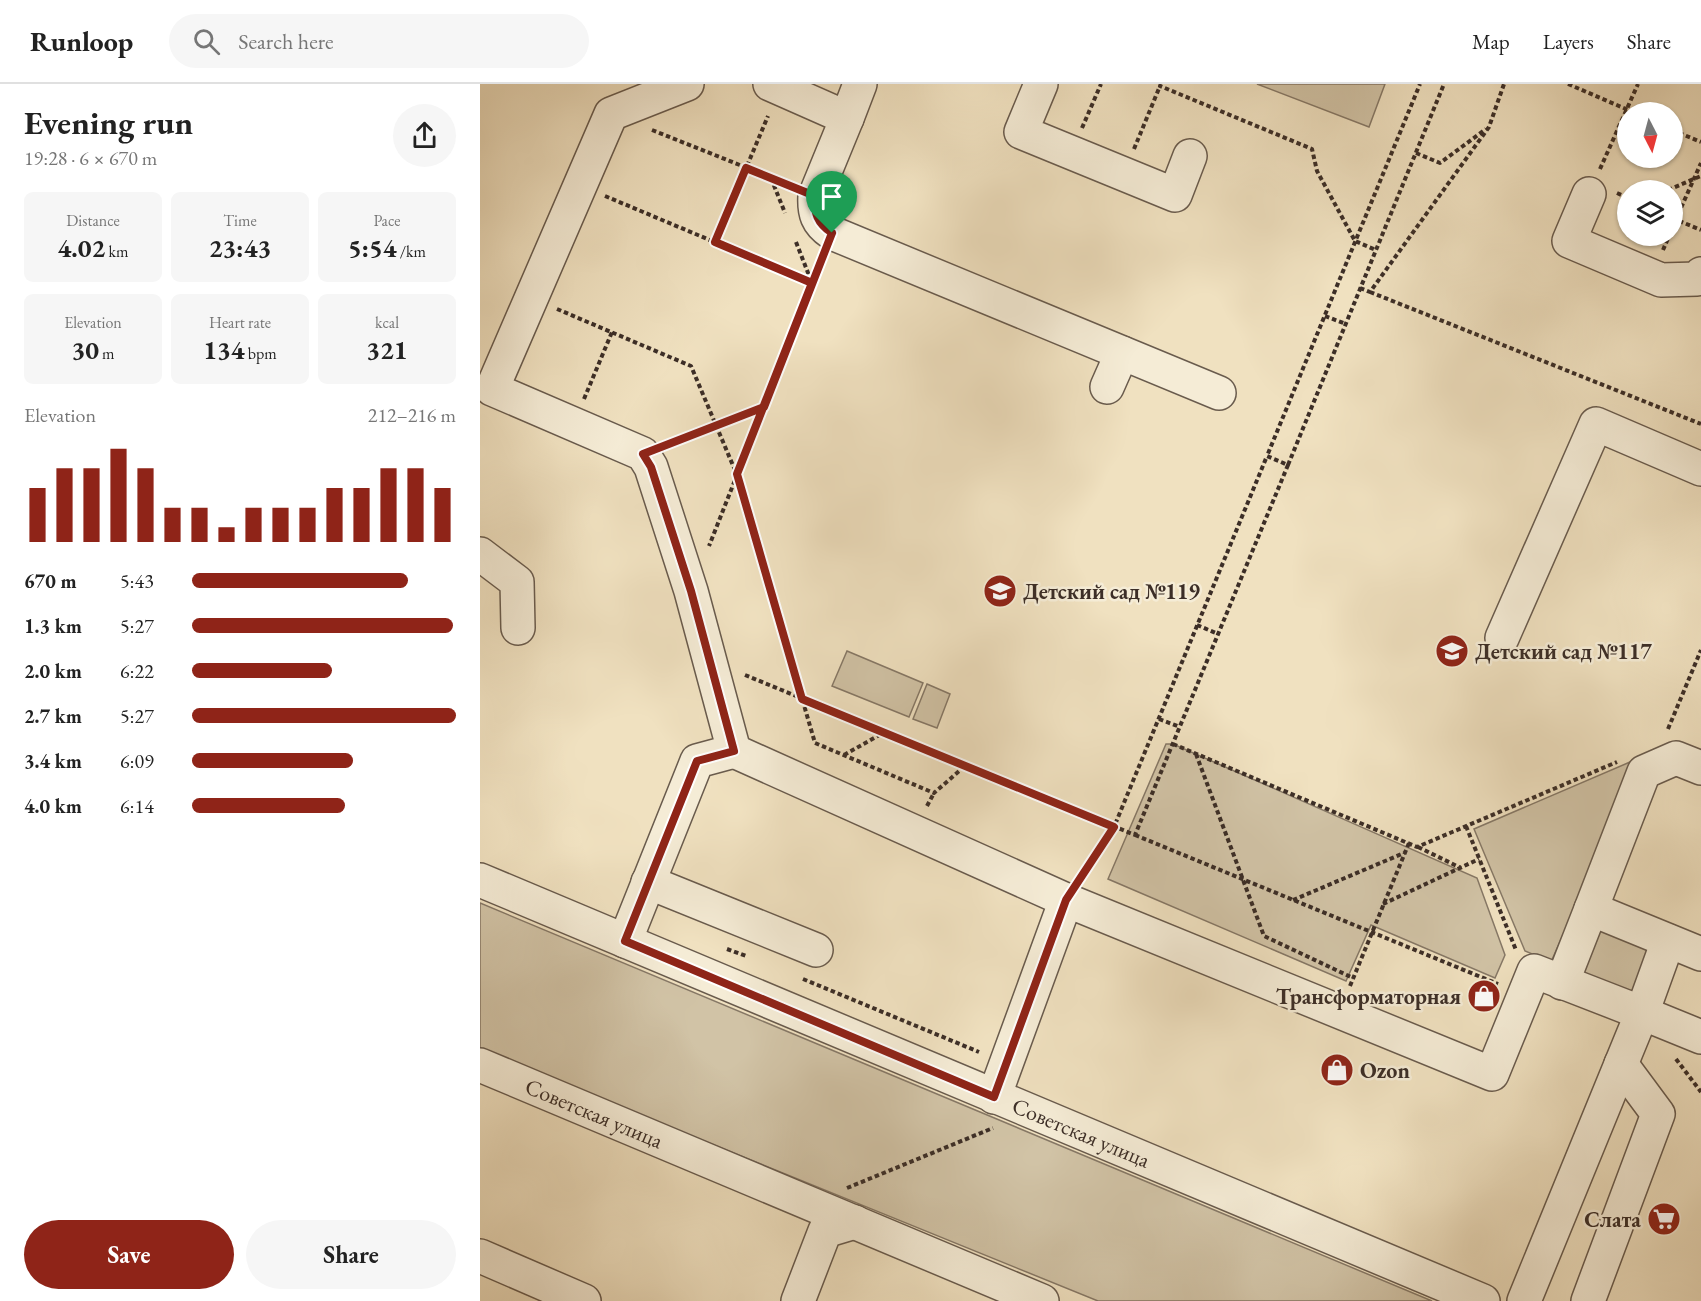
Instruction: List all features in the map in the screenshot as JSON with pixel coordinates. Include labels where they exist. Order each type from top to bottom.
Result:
[{"type":"street","points":[[687,84],[611,114],[492,388],[643,454],[651,467],[688,580],[734,751]]},
{"type":"street","points":[[860,84],[815,196],[818,220],[832,233],[1219,393]]},
{"type":"street","points":[[1041,84],[1021,132],[1175,195],[1191,156]]},
{"type":"street","points":[[775,86],[847,118]]},
{"type":"street","points":[[1594,184],[1569,241],[1661,280],[1697,279],[1701,274]]},
{"type":"street","points":[[1107,387],[1122,353]]},
{"type":"street","points":[[1502,638],[1596,424],[1701,469]]},
{"type":"street","points":[[480,554],[518,582],[518,628]]},
{"type":"street","points":[[625,941],[697,761],[734,751],[1066,900],[1492,1074],[1534,971],[1701,1037]]},
{"type":"street","points":[[1562,982],[1644,772],[1676,758],[1701,768]]},
{"type":"street","name":"Советская улица","points":[[480,880],[625,941],[997,1111],[1483,1301]]},
{"type":"street","points":[[648,882],[816,950]]},
{"type":"street","points":[[997,1111],[1006,1063],[1066,900]]},
{"type":"street","points":[[1591,909],[1701,954]]},
{"type":"street","points":[[1524,1301],[1642,1013],[1668,942]]},
{"type":"street","points":[[1588,1301],[1658,1114],[1621,1064]]},
{"type":"street","name":"Советская улица","points":[[480,1065],[855,1222],[1002,1293],[1042,1301]]},
{"type":"street","points":[[798,1301],[825,1231],[855,1222]]},
{"type":"street","points":[[480,1256],[584,1301]]},
{"type":"path","points":[[1072,152],[1101,84]]},
{"type":"path","points":[[1066,900],[1114,827],[1420,84]]},
{"type":"path","points":[[1135,835],[1444,84]]},
{"type":"path","points":[[1370,292],[1490,127],[1504,84]]},
{"type":"path","points":[[1568,84],[1617,106]]},
{"type":"path","points":[[1630,102],[1638,84]]},
{"type":"path","points":[[1124,173],[1161,85],[1312,149],[1317,171],[1355,242],[1376,250]]},
{"type":"path","points":[[715,242],[746,168],[775,86]]},
{"type":"path","points":[[611,114],[815,196]]},
{"type":"path","points":[[1416,153],[1440,163],[1490,127]]},
{"type":"path","points":[[1594,184],[1617,132]]},
{"type":"path","points":[[1683,135],[1701,142]]},
{"type":"path","points":[[1683,201],[1701,164]]},
{"type":"path","points":[[1683,184],[1701,176]]},
{"type":"path","points":[[580,186],[812,283]]},
{"type":"path","points":[[1683,223],[1701,231]]},
{"type":"path","points":[[708,549],[832,233]]},
{"type":"path","points":[[1360,288],[1701,424]]},
{"type":"path","points":[[531,298],[691,366],[737,474],[815,743],[934,793],[964,766]]},
{"type":"path","points":[[1325,315],[1346,324]]},
{"type":"path","points":[[573,424],[612,332]]},
{"type":"path","points":[[643,454],[764,407]]},
{"type":"path","points":[[1267,456],[1288,465]]},
{"type":"path","points":[[1197,625],[1218,634]]},
{"type":"path","points":[[1667,733],[1701,650]]},
{"type":"path","points":[[710,661],[1372,933],[1527,989]]},
{"type":"path","points":[[1159,719],[1180,727]]},
{"type":"path","points":[[844,755],[884,733]]},
{"type":"path","points":[[1173,744],[1409,843],[1461,868]]},
{"type":"path","points":[[1196,753],[1264,936],[1353,978]]},
{"type":"path","points":[[1417,847],[1619,762]]},
{"type":"path","points":[[1466,826],[1527,989]]},
{"type":"path","points":[[1339,1012],[1409,843]]},
{"type":"path","points":[[1293,900],[1405,853]]},
{"type":"path","points":[[1383,904],[1479,859]]},
{"type":"path","points":[[720,946],[751,958]]},
{"type":"path","points":[[793,975],[1006,1063]]},
{"type":"path","points":[[841,1191],[997,1111]]},
{"type":"shaded area","points":[[1257,84],[1385,84],[1369,127]]},
{"type":"shaded area","points":[[847,651],[923,683],[909,717],[832,686]]},
{"type":"shaded area","points":[[927,684],[950,694],[937,728],[913,719]]},
{"type":"shaded area","points":[[1166,744],[1173,744],[1477,878],[1505,955],[1495,978],[1371,925],[1346,981],[1108,879]]},
{"type":"shaded area","points":[[1630,762],[1629,803],[1574,910],[1551,962],[1525,951],[1474,829]]},
{"type":"shaded area","points":[[480,903],[1432,1301],[1098,1301],[480,1050]]},
{"type":"shaded area","points":[[1596,921],[1670,950],[1651,1000],[1576,972]]},
{"type":"place","name":"Детский сад №119","points":[[1000,591]]},
{"type":"place","name":"Детский сад №117","points":[[1452,651]]},
{"type":"place","name":"Трансформаторная","points":[[1484,996]]},
{"type":"place","name":"Ozon","points":[[1337,1070]]},
{"type":"place","name":"Слата","points":[[1664,1219]]},
{"type":"route","points":[[832,233],[764,407],[643,454],[651,467],[691,591],[734,751],[697,761],[625,941],[994,1097],[1066,900],[1114,827],[802,699],[737,474],[764,407],[812,283],[715,242],[746,168],[815,196],[818,220],[832,233]]}]
